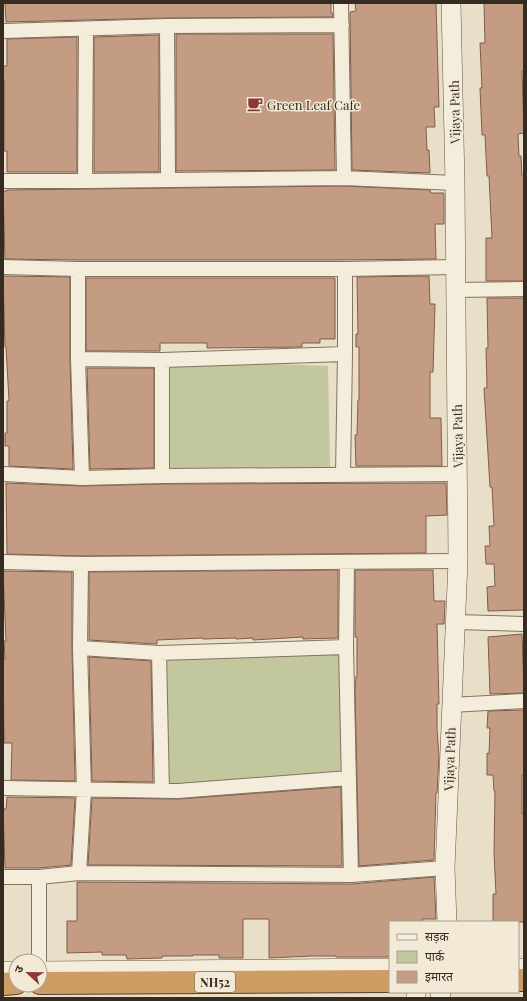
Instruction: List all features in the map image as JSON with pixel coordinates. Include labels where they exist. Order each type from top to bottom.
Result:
[{"type":"highway","name":"NH52","points":[[48,983],[389,981]]},
{"type":"street","points":[[342,3],[344,178]]},
{"type":"street","name":"Vijaya Path","points":[[447,921],[445,868],[458,560],[455,182],[451,3]]},
{"type":"street","points":[[3,31],[167,26],[342,25]]},
{"type":"street","points":[[167,26],[168,180]]},
{"type":"street","points":[[85,181],[86,29]]},
{"type":"street","points":[[3,181],[344,178],[455,182]]},
{"type":"street","points":[[3,267],[78,269],[346,269],[455,267]]},
{"type":"street","points":[[78,269],[78,359],[82,478]]},
{"type":"street","points":[[343,474],[346,269]]},
{"type":"street","points":[[456,290],[524,289]]},
{"type":"street","points":[[78,359],[162,360],[345,354]]},
{"type":"street","points":[[162,360],[162,476]]},
{"type":"street","points":[[3,474],[82,478],[343,474],[458,474]]},
{"type":"street","points":[[3,562],[81,564],[458,560]]},
{"type":"street","points":[[347,562],[346,647],[351,875]]},
{"type":"street","points":[[79,873],[84,790],[80,648],[81,564]]},
{"type":"street","points":[[455,622],[524,624]]},
{"type":"street","points":[[80,648],[159,653],[346,647]]},
{"type":"street","points":[[159,653],[162,791]]},
{"type":"street","points":[[451,706],[524,701]]},
{"type":"street","points":[[3,788],[178,791],[349,778]]},
{"type":"street","points":[[3,877],[39,877],[79,873],[351,875],[445,868]]},
{"type":"street","points":[[39,877],[39,953]]},
{"type":"street","points":[[48,971],[389,968]]},
{"type":"green space","points":[[162,360],[328,366],[330,467],[166,473]]},
{"type":"green space","points":[[346,647],[349,778],[162,791],[159,653]]},
{"type":"building","points":[[5,3],[331,3],[331,13],[333,13],[333,17],[167,18],[6,22]]},
{"type":"building","points":[[355,3],[436,3],[439,107],[434,107],[435,127],[426,127],[430,173],[352,170],[350,12],[356,11]]},
{"type":"building","points":[[484,3],[524,3],[524,71],[522,71],[524,133],[518,134],[519,156],[521,156],[522,176],[524,176],[524,281],[486,281],[486,238],[492,238],[489,176],[487,176],[485,135],[482,135],[480,88],[482,88],[480,43],[485,43]]},
{"type":"building","name":"Green Leaf Cafe","points":[[176,34],[333,34],[335,170],[176,171]]},
{"type":"building","points":[[159,35],[159,172],[94,172],[94,37]]},
{"type":"building","points":[[77,37],[77,172],[7,172],[7,151],[4,151],[3,66],[7,66],[7,39]]},
{"type":"building","points":[[344,186],[430,190],[431,193],[444,193],[444,224],[435,224],[436,259],[5,259],[3,191],[7,190]]},
{"type":"building","points":[[3,276],[70,277],[70,359],[73,469],[9,466],[9,446],[5,446],[5,433],[7,433],[7,401],[9,401],[5,347]]},
{"type":"building","points":[[429,276],[430,304],[435,304],[433,372],[430,372],[430,418],[441,418],[442,466],[356,466],[355,435],[357,435],[359,400],[359,347],[356,347],[356,334],[358,334],[357,277]]},
{"type":"building","points":[[86,278],[335,278],[335,339],[320,339],[320,343],[302,343],[302,347],[207,348],[207,343],[160,343],[160,351],[86,351]]},
{"type":"building","points":[[487,298],[524,298],[524,610],[488,611],[487,587],[495,586],[494,564],[486,564],[485,546],[490,546],[489,526],[494,526],[484,388],[487,388]]},
{"type":"building","points":[[87,368],[154,368],[154,468],[90,469]]},
{"type":"building","points":[[6,483],[82,486],[162,484],[446,483],[447,515],[426,516],[426,553],[81,556],[7,554]]},
{"type":"building","points":[[338,570],[338,638],[303,639],[303,637],[253,640],[253,638],[203,638],[157,640],[157,644],[89,640],[89,572]]},
{"type":"building","points":[[355,570],[433,570],[434,601],[445,601],[444,624],[437,624],[439,704],[437,704],[437,729],[439,756],[436,793],[434,860],[359,866],[355,690],[357,676],[357,637],[355,637]]},
{"type":"building","points":[[3,571],[72,572],[75,781],[11,780],[12,743],[4,743],[3,659],[5,659],[4,641],[6,641]]},
{"type":"building","points":[[522,634],[524,693],[490,694],[488,637]]},
{"type":"building","points":[[89,657],[151,661],[153,782],[92,781]]},
{"type":"building","points":[[524,710],[524,775],[522,775],[522,814],[524,814],[524,922],[493,921],[493,894],[496,894],[494,853],[495,791],[493,775],[487,775],[487,753],[489,754],[490,728],[487,728],[488,711]]},
{"type":"building","points":[[341,787],[342,866],[88,865],[92,798],[179,799]]},
{"type":"building","points":[[7,797],[75,798],[71,865],[39,868],[5,868],[3,809],[6,809]]},
{"type":"building","points":[[434,877],[436,919],[422,919],[422,921],[389,921],[389,957],[312,956],[269,958],[269,919],[243,919],[243,958],[219,958],[219,955],[193,955],[127,959],[126,955],[102,955],[102,952],[67,953],[67,921],[77,921],[77,882],[351,884]]},
{"type":"place","name":"Green Leaf Cafe","points":[[255,104]]}]
